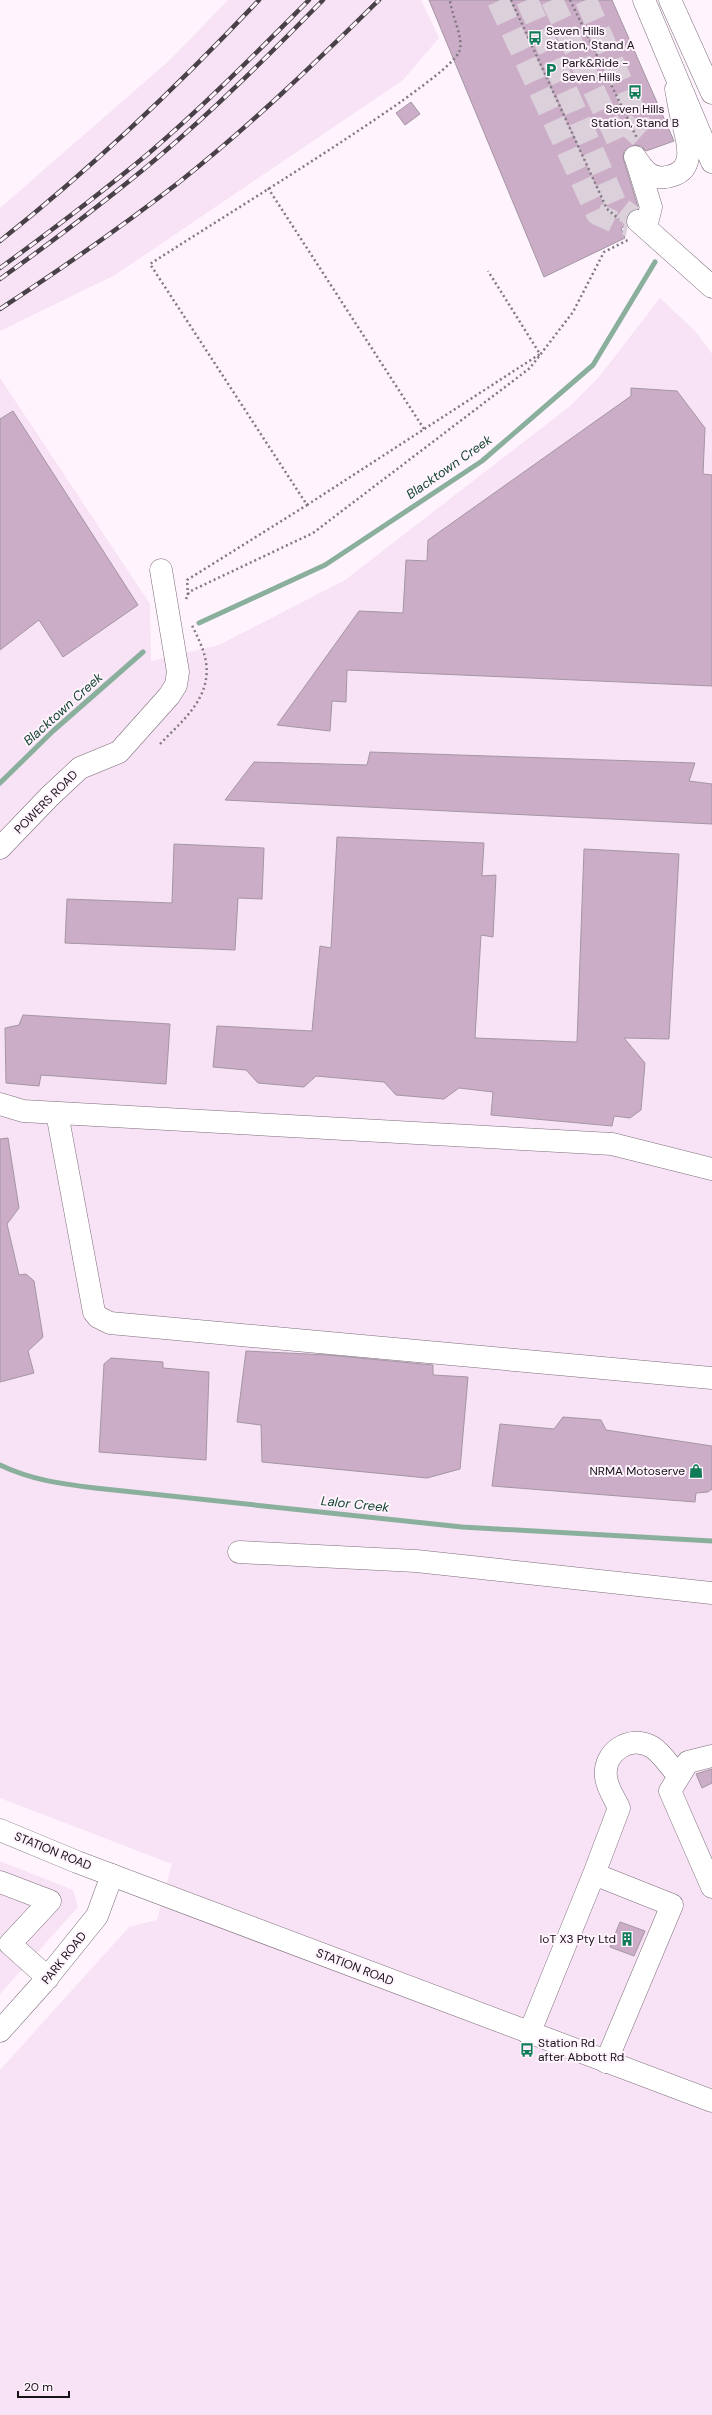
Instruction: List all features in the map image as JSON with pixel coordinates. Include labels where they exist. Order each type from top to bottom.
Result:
[{"type":"main road","points":[[644,0],[712,162]]},
{"type":"main road","points":[[670,0],[691,50],[712,93]]},
{"type":"main road","points":[[637,150],[648,174],[662,178],[675,175],[687,162],[689,147],[670,60]]},
{"type":"main road","points":[[637,150],[651,207],[636,228],[712,287]]},
{"type":"main road","name":"POWERS ROAD","points":[[0,848],[50,796],[80,768],[119,752],[169,696],[176,685],[177,665],[164,599],[161,570]]},
{"type":"main road","points":[[0,1104],[23,1111],[612,1144],[712,1169]]},
{"type":"main road","points":[[57,1113],[94,1312],[103,1321],[110,1323],[712,1378]]},
{"type":"main road","points":[[239,1552],[416,1561],[712,1593]]},
{"type":"main road","points":[[529,2034],[619,1808],[606,1779],[606,1771],[611,1755],[616,1749],[630,1743],[646,1744],[659,1753],[679,1776]]},
{"type":"main road","points":[[712,1756],[688,1762],[670,1791],[712,1887]]},
{"type":"main road","name":"STATION ROAD","points":[[0,1830],[112,1875],[529,2034],[712,2101]]},
{"type":"main road","points":[[594,1874],[672,1905],[606,2062]]},
{"type":"main road","name":"PARK ROAD","points":[[0,2031],[48,1978],[97,1916],[112,1875]]},
{"type":"main road","points":[[0,1882],[50,1901],[10,1944],[48,1978]]},
{"type":"path","points":[[307,505],[150,264],[383,115],[433,78],[459,52],[461,42],[450,11],[450,0]]},
{"type":"path","points":[[188,595],[197,588],[313,533],[530,368],[573,312],[604,252],[636,228],[606,209],[511,0]]},
{"type":"path","points":[[570,0],[637,150]]},
{"type":"path","points":[[268,188],[424,429]]},
{"type":"path","points":[[488,271],[540,354]]},
{"type":"path","points":[[186,602],[188,595],[187,580],[307,505],[540,354]]},
{"type":"path","points":[[160,744],[196,707],[205,690],[207,671],[205,656],[189,618]]},
{"type":"shaded area","points":[[228,0],[421,0],[439,38],[403,80],[115,275],[0,331],[0,208],[171,59]]},
{"type":"shaded area","points":[[660,298],[696,332],[712,354],[712,2415],[0,2415],[0,2070],[129,1927],[157,1920],[172,1864],[0,1798],[0,378],[150,604],[151,661],[219,645],[345,580],[570,406],[599,377]]},
{"type":"shaded area","points":[[0,1861],[73,1890],[78,1907],[0,1994]]},
{"type":"building","name":"Park&Ride - Seven Hills","points":[[429,0],[612,0],[674,141],[646,151],[641,146],[635,145],[624,151],[623,158],[638,207],[628,213],[626,219],[627,226],[621,228],[625,238],[544,277]]},
{"type":"building","points":[[411,102],[420,114],[405,125],[396,113]]},
{"type":"building","points":[[631,388],[677,391],[705,428],[703,474],[712,475],[712,686],[347,670],[346,702],[332,701],[330,731],[277,725],[359,611],[403,613],[406,560],[427,561],[428,540],[631,396]]},
{"type":"building","points":[[13,411],[138,605],[63,657],[39,620],[0,650],[0,419]]},
{"type":"building","points":[[370,752],[695,763],[689,781],[712,784],[712,824],[225,800],[254,762],[367,765]]},
{"type":"building","points":[[337,837],[484,843],[482,876],[496,875],[493,937],[481,935],[475,1038],[577,1042],[584,849],[679,854],[669,1039],[624,1038],[645,1063],[641,1110],[630,1118],[614,1116],[612,1126],[491,1115],[493,1092],[459,1088],[444,1099],[396,1095],[384,1082],[316,1076],[304,1087],[258,1083],[246,1070],[213,1067],[217,1026],[312,1031],[320,946],[331,948]]},
{"type":"building","points":[[174,844],[264,848],[262,899],[238,898],[235,950],[65,943],[67,899],[172,903]]},
{"type":"building","points":[[23,1015],[170,1024],[166,1084],[41,1075],[39,1086],[6,1083],[5,1028],[19,1025]]},
{"type":"building","points":[[8,1138],[19,1208],[7,1224],[19,1275],[26,1274],[34,1281],[43,1337],[28,1351],[34,1373],[0,1382],[0,1139]]},
{"type":"building","points":[[246,1351],[328,1355],[433,1365],[433,1375],[468,1377],[460,1469],[427,1478],[262,1462],[261,1425],[237,1422]]},
{"type":"building","points":[[111,1358],[163,1362],[163,1368],[209,1372],[206,1460],[99,1452],[104,1364]]},
{"type":"building","points":[[563,1417],[601,1420],[606,1430],[712,1446],[712,1489],[708,1492],[696,1493],[695,1502],[492,1486],[500,1424],[554,1429]]},
{"type":"building","points":[[712,1769],[712,1783],[702,1788],[696,1774]]},
{"type":"building","name":"IoT X3 Pty Ltd","points":[[620,1922],[645,1931],[634,1956],[610,1947]]},
{"type":"waterway","name":"Blacktown Creek","points":[[199,623],[325,565],[482,461],[593,365],[655,262]]},
{"type":"waterway","name":"Blacktown Creek","points":[[0,783],[53,731],[143,652]]},
{"type":"waterway","name":"Lalor Creek","points":[[0,1465],[35,1478],[95,1488],[462,1527],[712,1541]]},
{"type":"tunnel","points":[[527,0],[616,204],[638,221]]},
{"type":"tunnel","points":[[552,0],[619,144]]},
{"type":"tunnel","points":[[586,0],[639,122],[619,144]]},
{"type":"tunnel","points":[[498,1],[597,214],[617,223],[628,225]]},
{"type":"railway","points":[[0,241],[35,213],[134,125],[166,95],[259,0]]},
{"type":"railway","points":[[0,268],[76,212],[170,135],[211,97],[309,0]]},
{"type":"railway","points":[[0,279],[40,250],[156,159],[199,121],[323,0]]},
{"type":"railway","points":[[0,309],[112,232],[204,162],[281,94],[379,0]]},
{"type":"place","name":"Seven Hills Station, Stand A","points":[[535,38]]},
{"type":"place","name":"Park&Ride - Seven Hills","points":[[551,70]]},
{"type":"place","name":"Seven Hills Station, Stand B","points":[[635,92]]},
{"type":"place","name":"NRMA Motoserve","points":[[696,1471]]},
{"type":"place","name":"IoT X3 Pty Ltd","points":[[627,1939]]},
{"type":"place","name":"Station Rd after Abbott Rd","points":[[527,2050]]}]
